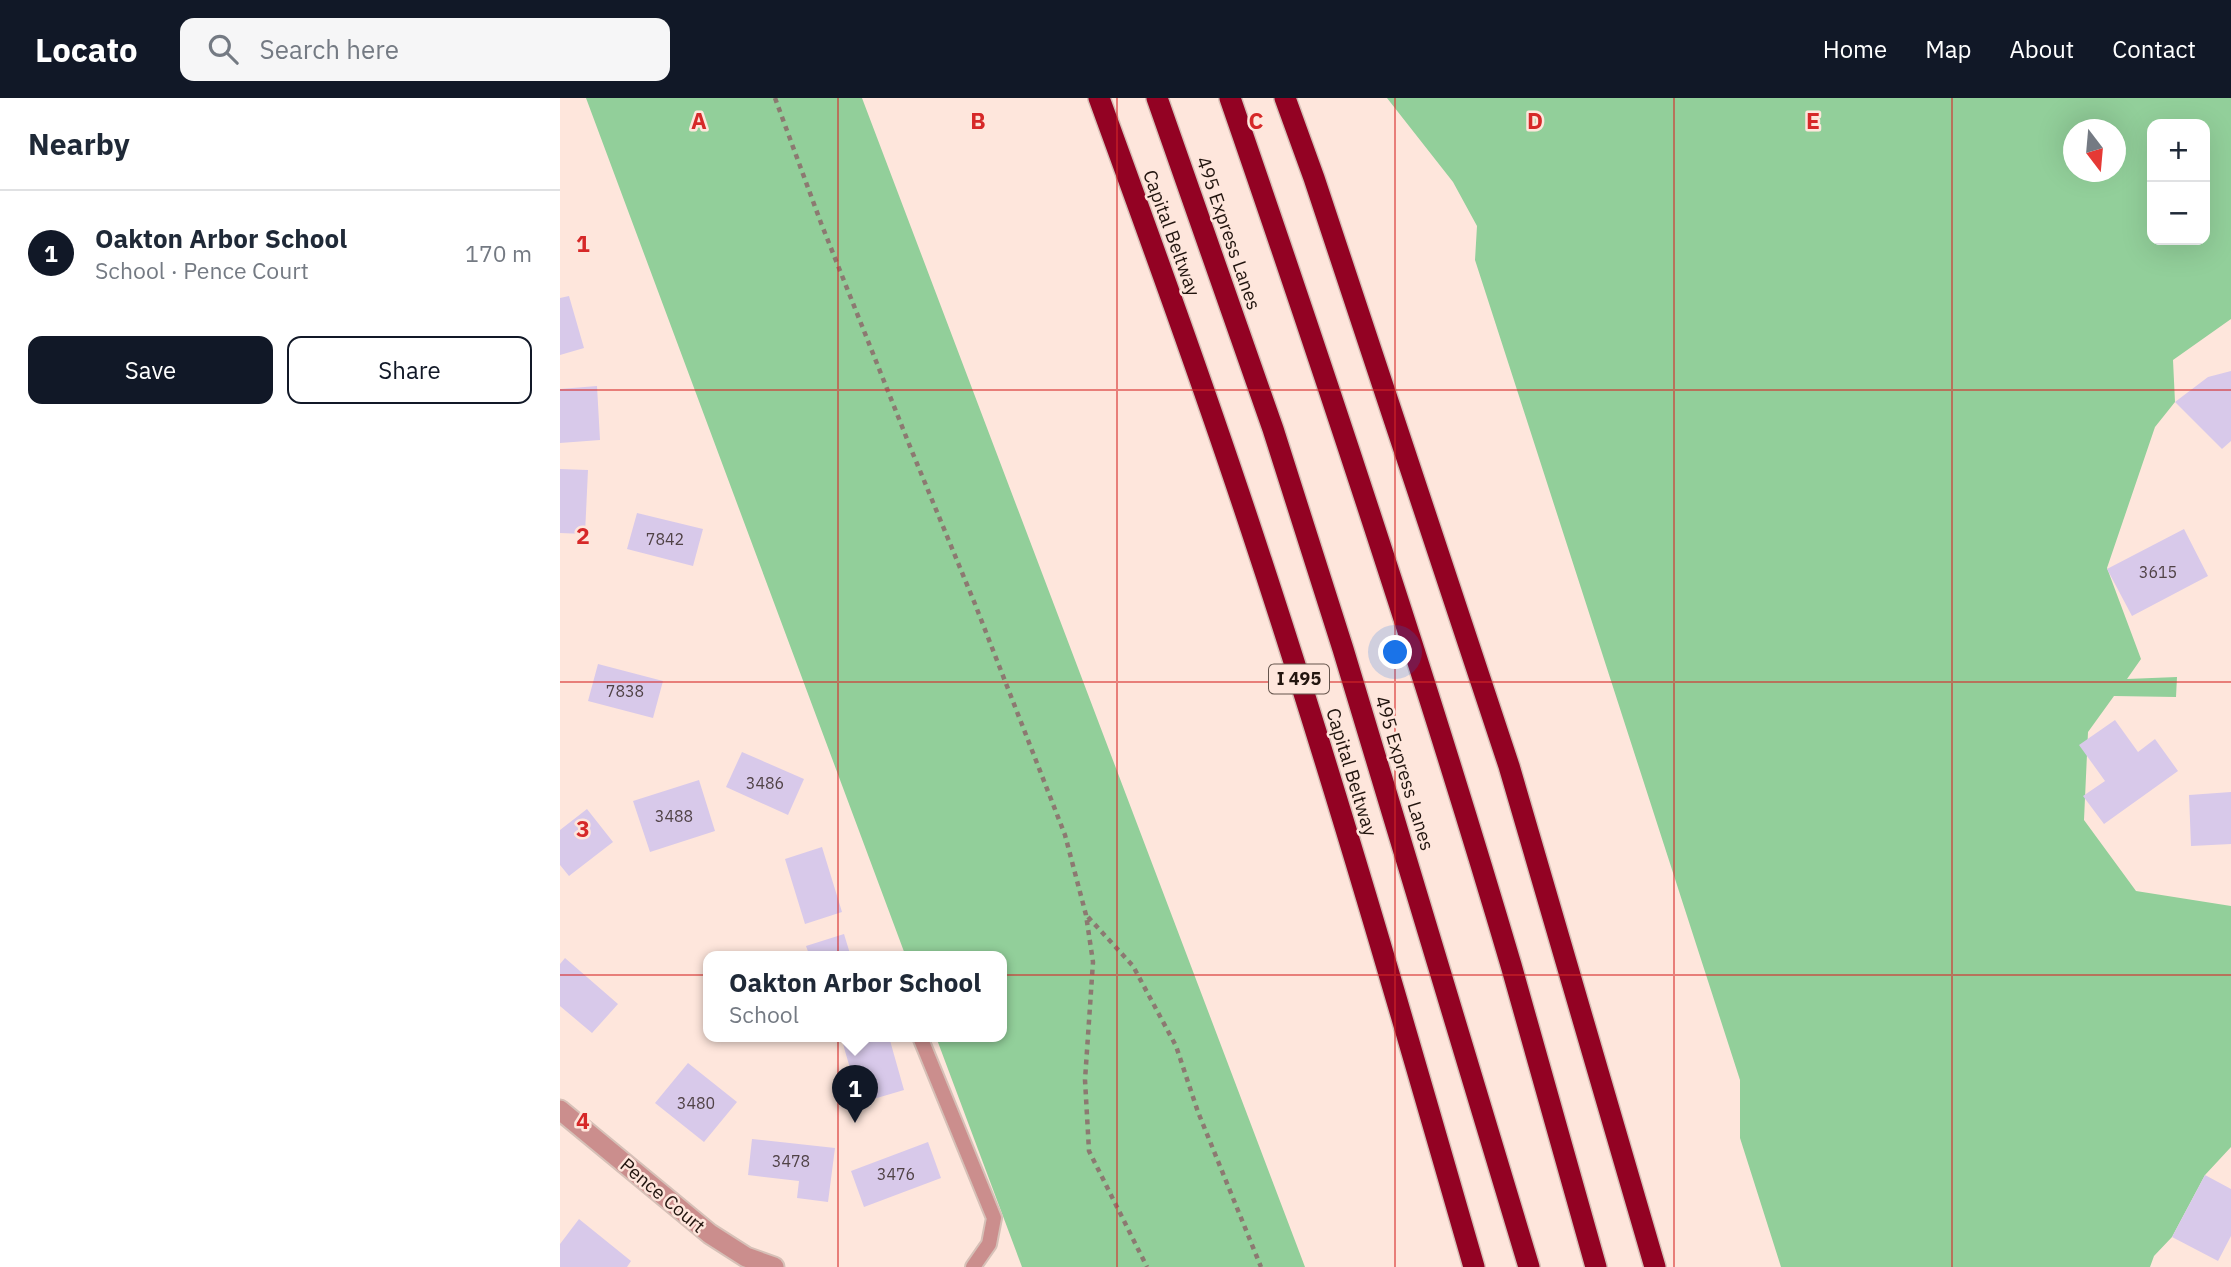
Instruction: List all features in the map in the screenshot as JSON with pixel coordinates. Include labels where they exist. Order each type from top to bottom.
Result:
[{"type":"highway","name":"Capital Beltway","points":[[1099,98],[1251,529],[1336,798],[1474,1267]]},
{"type":"highway","name":"495 Express Lanes","points":[[1157,98],[1273,429],[1335,623],[1529,1267]]},
{"type":"highway","points":[[1230,98],[1334,400],[1441,736],[1511,965],[1596,1267]]},
{"type":"highway","points":[[1285,98],[1314,178],[1508,766],[1655,1267]]},
{"type":"street","name":"Pence Court","points":[[560,1110],[741,1262],[774,1267]]},
{"type":"lane","points":[[922,1042],[994,1218],[989,1244],[973,1267]]},
{"type":"path","points":[[775,98],[821,223],[1065,835],[1086,915],[1093,962],[1085,1080],[1088,1151],[1147,1267]]},
{"type":"path","points":[[1086,915],[1133,966],[1176,1046],[1198,1112],[1261,1267]]},
{"type":"green space","points":[[586,98],[862,98],[1305,1267],[1022,1267],[938,1042],[1007,1042],[1007,951],[904,951]]},
{"type":"green space","points":[[1387,98],[2231,98],[2231,319],[2173,360],[2175,402],[2155,427],[2107,568],[2141,659],[2127,679],[2177,677],[2176,697],[2114,696],[2088,732],[2084,820],[2136,891],[2231,906],[2231,1147],[2205,1175],[2172,1237],[2154,1256],[2150,1267],[1781,1267],[1740,1138],[1740,1080],[1475,260],[1477,226],[1453,182]]},
{"type":"building","points":[[569,296],[584,348],[560,355],[560,298]]},
{"type":"building","points":[[2231,371],[2231,441],[2222,449],[2175,402],[2208,377]]},
{"type":"building","points":[[597,386],[600,440],[560,443],[560,389]]},
{"type":"building","points":[[560,469],[588,470],[585,534],[560,533]]},
{"type":"building","points":[[637,513],[703,529],[693,566],[627,549]]},
{"type":"building","points":[[2184,529],[2208,576],[2132,616],[2107,569]]},
{"type":"building","points":[[598,664],[663,681],[653,718],[588,701]]},
{"type":"building","points":[[2115,720],[2138,752],[2155,739],[2178,771],[2104,824],[2083,796],[2105,781],[2079,745]]},
{"type":"building","points":[[742,752],[804,779],[788,815],[726,787]]},
{"type":"building","points":[[699,780],[715,831],[650,852],[633,801]]},
{"type":"building","points":[[2231,792],[2231,844],[2191,846],[2189,795]]},
{"type":"building","points":[[587,809],[613,842],[569,876],[560,865],[560,830]]},
{"type":"building","points":[[822,847],[842,912],[805,924],[785,859]]},
{"type":"building","points":[[844,934],[849,951],[808,951],[806,946]]},
{"type":"building","points":[[565,958],[618,1004],[592,1033],[560,1006],[560,964]]},
{"type":"building","points":[[842,1042],[890,1042],[904,1090],[860,1103]]},
{"type":"building","points":[[688,1063],[737,1102],[704,1142],[655,1103]]},
{"type":"building","points":[[752,1139],[835,1148],[828,1202],[797,1198],[799,1181],[748,1175]]},
{"type":"building","points":[[928,1142],[941,1178],[864,1207],[851,1171]]},
{"type":"building","points":[[2205,1175],[2231,1189],[2231,1236],[2218,1261],[2172,1237]]},
{"type":"building","points":[[579,1219],[631,1261],[627,1267],[560,1267],[560,1244]]},
{"type":"place","name":"Oakton Arbor School","points":[[855,1123]]}]
